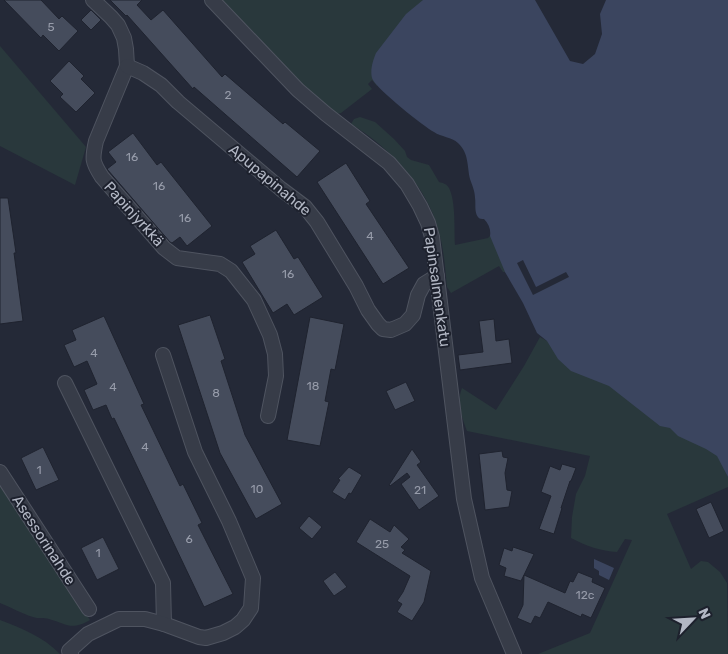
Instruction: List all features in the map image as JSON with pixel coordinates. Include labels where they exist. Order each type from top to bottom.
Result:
[{"type":"street","name":"Papinjyrkkä","points":[[93,0],[118,25],[124,38],[127,66],[96,141],[94,164],[102,177],[164,248],[178,258],[220,264],[232,271],[254,300],[270,335],[275,354],[276,376],[268,416]]},
{"type":"street","name":"Papinsalmenkatu","points":[[212,0],[298,90],[389,163],[407,184],[428,223],[432,237],[464,499],[482,578],[514,654]]},
{"type":"street","name":"Apupapinahde","points":[[127,66],[143,73],[161,85],[281,189],[305,207],[318,222],[368,310],[383,329],[391,330],[405,324],[413,315],[418,295],[424,284],[437,276]]},
{"type":"street","points":[[70,653],[88,634],[119,619],[145,619],[206,638],[223,634],[235,627],[243,620],[251,608],[253,578],[229,521],[195,452],[163,355]]},
{"type":"street","points":[[65,382],[163,584],[164,624]]},
{"type":"street","name":"Asessorinahde","points":[[0,472],[89,609]]},
{"type":"shaded area","points":[[220,0],[457,0],[377,86],[372,80],[368,84],[372,89],[341,113],[337,114],[316,98]]},
{"type":"shaded area","points":[[0,46],[86,147],[75,185],[0,146]]},
{"type":"shaded area","points":[[360,117],[375,122],[405,151],[407,157],[429,165],[439,182],[448,187],[454,208],[455,245],[490,236],[497,238],[508,276],[499,266],[451,293],[447,287],[440,236],[425,197],[393,156],[351,124],[354,119]]},
{"type":"shaded area","points":[[540,337],[728,413],[725,470],[728,477],[728,487],[667,514],[691,569],[701,561],[708,562],[720,572],[727,583],[728,654],[538,654],[590,633],[632,540],[625,539],[617,552],[594,548],[571,538],[576,494],[585,476],[590,456],[467,431],[460,405],[462,388],[496,410]]},
{"type":"shaded area","points":[[0,485],[90,620],[78,625],[69,626],[47,618],[29,616],[0,603]]},
{"type":"shaded area","points":[[0,620],[39,638],[60,654],[0,654]]},
{"type":"water","points":[[423,0],[535,0],[570,61],[583,64],[595,54],[602,34],[600,14],[606,0],[728,0],[728,477],[717,456],[678,436],[670,428],[660,426],[609,386],[571,371],[558,359],[547,341],[537,333],[523,303],[505,272],[490,236],[488,225],[484,219],[479,218],[477,215],[466,155],[462,147],[456,141],[437,134],[421,123],[376,85],[371,70],[376,53],[406,14]]},
{"type":"water","points":[[594,559],[614,568],[609,580],[599,575],[599,571],[594,568]]},
{"type":"pier","points":[[523,260],[536,287],[566,272],[569,277],[533,295],[517,263]]},
{"type":"building","points":[[4,0],[41,0],[59,19],[62,16],[78,31],[59,51],[43,35],[41,38]]},
{"type":"building","points":[[110,0],[142,0],[137,5],[151,20],[163,10],[222,77],[225,74],[283,124],[285,122],[320,151],[297,177],[194,87],[193,89],[127,15]]},
{"type":"building","points":[[91,10],[101,20],[91,30],[81,20]]},
{"type":"building","points":[[69,61],[84,76],[81,79],[95,93],[76,112],[60,97],[63,94],[50,81]]},
{"type":"building","points":[[133,133],[157,165],[161,162],[212,226],[187,246],[180,237],[172,243],[170,242],[107,169],[116,162],[108,152]]},
{"type":"building","points":[[346,163],[370,201],[366,204],[409,268],[383,284],[317,182]]},
{"type":"building","points":[[0,198],[8,198],[23,321],[0,324]]},
{"type":"building","points":[[276,230],[294,259],[298,257],[323,297],[294,315],[287,304],[273,313],[242,262],[255,254],[250,246]]},
{"type":"building","points":[[210,315],[225,359],[221,361],[245,435],[282,504],[256,519],[220,453],[178,325]]},
{"type":"building","points":[[104,316],[144,404],[141,405],[180,486],[183,484],[202,523],[198,525],[233,594],[204,607],[114,418],[112,419],[106,405],[93,410],[84,390],[97,384],[87,361],[74,367],[64,345],[76,340],[72,330]]},
{"type":"building","points":[[310,317],[344,324],[335,370],[331,369],[325,401],[329,402],[320,446],[287,440]]},
{"type":"building","points":[[494,319],[496,341],[509,339],[512,363],[460,370],[458,355],[483,352],[479,321]]},
{"type":"building","points":[[406,382],[415,401],[395,410],[386,391]]},
{"type":"building","points":[[43,447],[59,480],[36,490],[21,458]]},
{"type":"building","points":[[412,449],[421,462],[417,465],[439,496],[419,510],[401,484],[410,477],[407,473],[389,485]]},
{"type":"building","points":[[502,451],[503,457],[508,458],[505,473],[507,490],[512,491],[509,507],[485,510],[479,454]]},
{"type":"building","points":[[562,464],[576,468],[561,508],[554,534],[539,529],[551,496],[541,492],[550,466],[560,470]]},
{"type":"building","points":[[349,467],[362,475],[351,494],[349,493],[345,500],[332,492],[340,480],[338,479]]},
{"type":"building","points":[[711,502],[724,531],[709,538],[696,509]]},
{"type":"building","points":[[309,516],[322,527],[312,539],[299,528]]},
{"type":"building","points":[[370,519],[390,532],[394,525],[409,539],[401,547],[405,550],[402,553],[431,571],[424,602],[412,621],[397,612],[402,604],[397,601],[410,576],[356,542]]},
{"type":"building","points":[[103,537],[119,569],[97,580],[81,548]]},
{"type":"building","points":[[513,547],[534,554],[521,581],[504,576],[506,568],[499,565],[504,548],[512,551]]},
{"type":"building","points":[[335,572],[347,587],[334,596],[323,581]]},
{"type":"building","points":[[578,572],[593,578],[592,582],[605,588],[591,618],[582,614],[581,617],[548,602],[540,618],[535,616],[531,624],[517,618],[523,605],[524,575],[565,593],[570,581],[573,582]]}]
